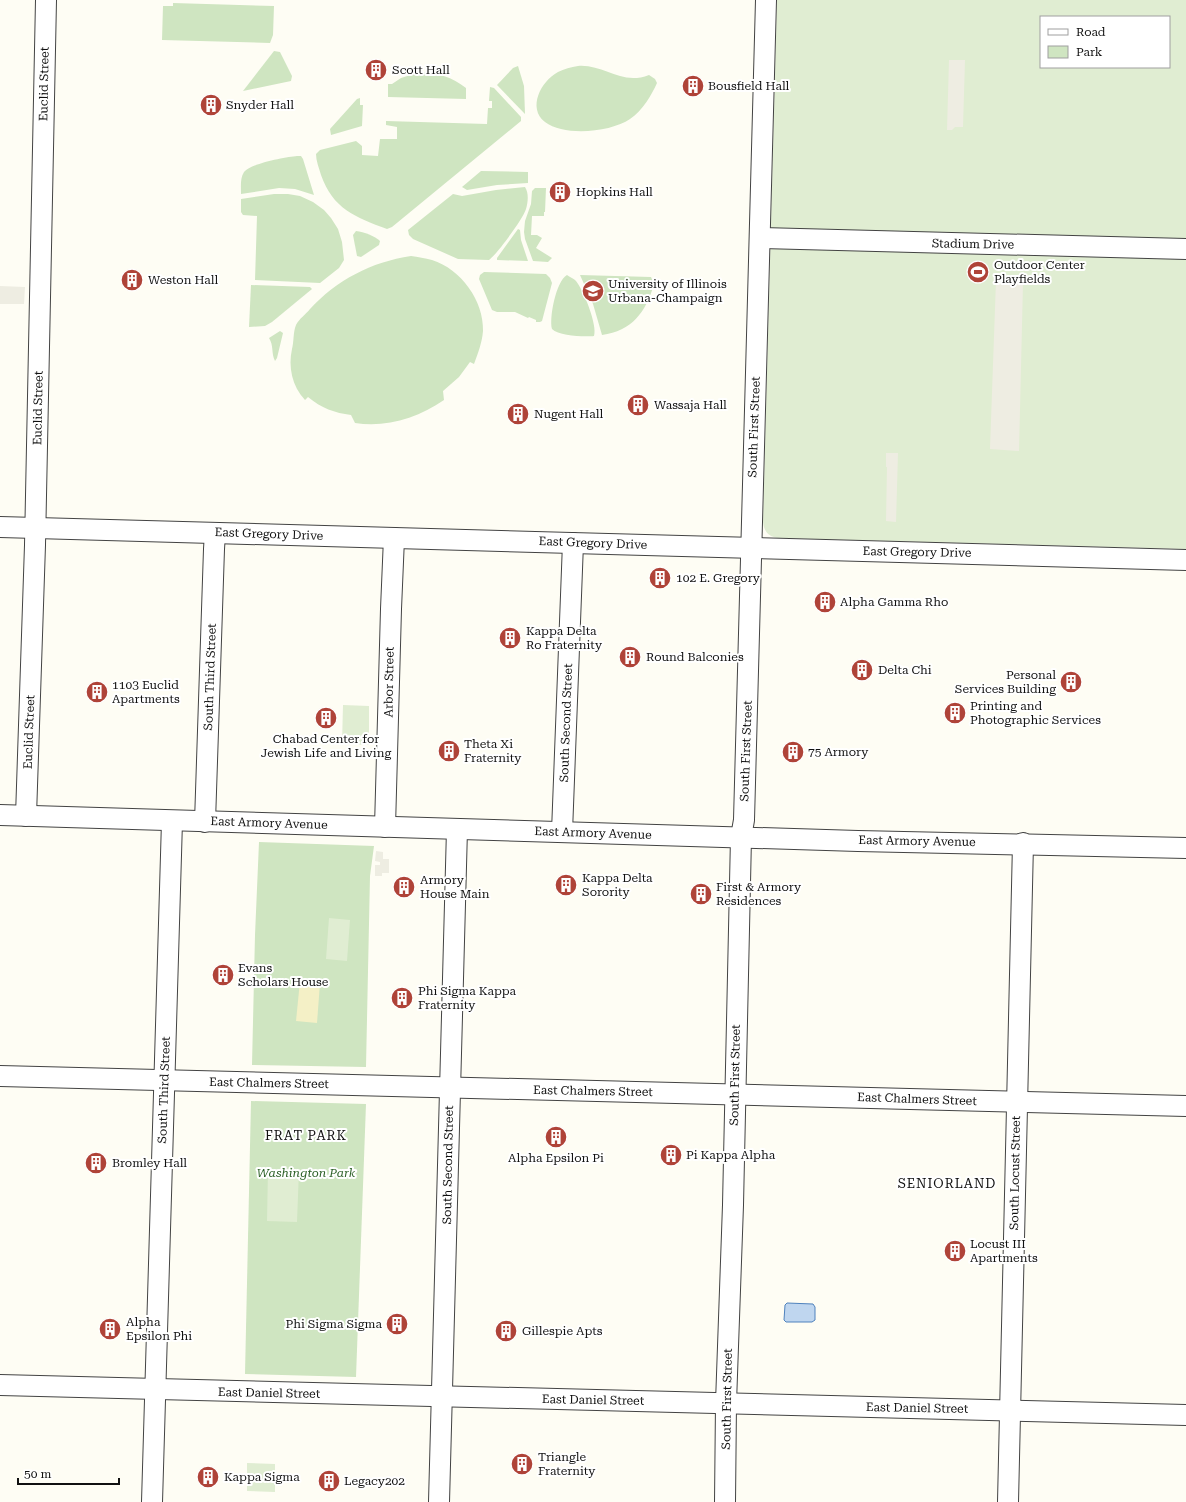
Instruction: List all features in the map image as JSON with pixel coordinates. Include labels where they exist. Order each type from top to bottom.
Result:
[{"type":"street","name":"Euclid Street","points":[[26,816],[36,528],[46,0]]},
{"type":"street","name":"South First Street","points":[[725,1502],[726,1403],[733,1205],[741,837],[744,820],[766,0]]},
{"type":"street","name":"Stadium Drive","points":[[760,238],[1186,249]]},
{"type":"street","name":"East Gregory Drive","points":[[0,527],[1186,560]]},
{"type":"street","name":"South Third Street","points":[[205,822],[215,532]]},
{"type":"street","name":"Arbor Street","points":[[385,826],[394,538]]},
{"type":"street","name":"South Second Street","points":[[562,832],[573,542]]},
{"type":"street","name":"East Armory Avenue","points":[[0,816],[1186,848]]},
{"type":"street","name":"South Third Street","points":[[152,1502],[172,821]]},
{"type":"street","name":"South Second Street","points":[[439,1502],[457,829]]},
{"type":"street","name":"South Locust Street","points":[[1008,1502],[1023,843]]},
{"type":"street","name":"East Chalmers Street","points":[[0,1076],[1186,1106]]},
{"type":"street","name":"East Daniel Street","points":[[0,1385],[1186,1415]]},
{"type":"green space","name":"Outdoor Center Playfields","points":[[777,0],[1186,0],[1186,549],[777,538],[767,533],[764,528]]},
{"type":"green space","points":[[173,3],[274,6],[273,35],[270,43],[162,40],[163,6],[173,6]]},
{"type":"green space","points":[[274,51],[280,52],[292,76],[291,81],[243,91]]},
{"type":"green space","points":[[518,66],[524,86],[525,114],[497,85],[513,68]]},
{"type":"green space","points":[[578,66],[596,68],[630,78],[639,78],[649,75],[655,79],[657,83],[643,107],[630,119],[622,123],[600,130],[588,131],[564,130],[554,127],[545,122],[537,110],[538,95],[546,82],[552,76],[563,70]]},
{"type":"green space","points":[[420,72],[433,73],[450,78],[466,88],[466,99],[388,97],[388,84],[392,84],[401,78]]},
{"type":"green space","points":[[490,87],[494,88],[521,117],[521,121],[392,227],[387,229],[355,216],[339,204],[326,187],[317,162],[316,154],[320,150],[356,141],[362,146],[362,155],[378,156],[380,139],[397,139],[397,127],[386,125],[386,121],[487,124],[488,108],[492,108],[492,101],[489,101]]},
{"type":"green space","points":[[360,98],[360,105],[363,105],[362,126],[331,135],[330,129],[357,99]]},
{"type":"green space","points":[[301,156],[303,159],[314,195],[295,189],[279,188],[241,194],[242,177],[244,172],[248,169],[269,161]]},
{"type":"green space","points":[[481,171],[528,172],[528,183],[497,185],[467,190],[462,187]]},
{"type":"green space","points":[[525,187],[528,198],[524,214],[498,251],[489,260],[458,259],[413,239],[409,235],[408,230],[453,194],[462,196]]},
{"type":"green space","points":[[535,188],[546,188],[545,212],[544,216],[532,216],[531,235],[537,235],[542,238],[536,248],[552,258],[548,262],[533,261],[525,239],[525,221],[531,204],[532,191]]},
{"type":"green space","points":[[274,194],[300,196],[313,202],[324,210],[338,229],[342,242],[344,260],[339,268],[320,283],[255,280],[257,216],[243,215],[241,212],[241,199]]},
{"type":"green space","points":[[518,229],[520,230],[521,240],[528,261],[497,260],[497,258]]},
{"type":"green space","points":[[356,231],[375,237],[380,241],[379,245],[361,257],[357,256],[353,235]]},
{"type":"green space","points":[[411,256],[432,260],[443,264],[461,279],[475,298],[480,309],[483,331],[481,344],[474,364],[470,362],[459,377],[443,391],[444,400],[413,417],[390,423],[355,423],[351,415],[328,409],[308,397],[305,400],[297,389],[291,369],[294,331],[297,323],[320,299],[343,281],[382,263]]},
{"type":"green space","points":[[484,272],[546,274],[552,283],[542,321],[536,322],[536,320],[515,312],[497,312],[492,310],[479,279],[480,275]]},
{"type":"green space","points":[[567,275],[575,280],[586,299],[594,324],[594,336],[566,335],[552,329],[551,324],[554,300],[560,284]]},
{"type":"green space","points":[[580,275],[651,277],[654,284],[647,303],[630,324],[613,333],[602,335],[593,304]]},
{"type":"green space","points":[[251,285],[310,287],[312,289],[272,322],[265,326],[249,327]]},
{"type":"green space","points":[[280,331],[283,333],[275,361],[269,338]]},
{"type":"green space","points":[[343,705],[369,706],[369,745],[342,744]]},
{"type":"green space","points":[[259,842],[374,846],[370,876],[366,1067],[252,1065]]},
{"type":"green space","points":[[329,918],[350,920],[347,961],[326,959]]},
{"type":"green space","name":"Washington Park","points":[[251,1101],[366,1104],[356,1377],[245,1374]]},
{"type":"green space","points":[[268,1169],[299,1170],[297,1222],[267,1221]]},
{"type":"green space","points":[[247,1463],[275,1464],[275,1492],[247,1491]]},
{"type":"sand","points":[[300,981],[320,983],[317,1023],[296,1021]]},
{"type":"shaded area","points":[[949,60],[965,60],[963,127],[955,127],[952,130],[947,130]]},
{"type":"shaded area","points":[[996,281],[1023,282],[1019,451],[990,449]]},
{"type":"shaded area","points":[[0,286],[25,287],[24,304],[0,304]]},
{"type":"shaded area","points":[[886,453],[898,453],[896,522],[886,521]]},
{"type":"shaded area","points":[[376,851],[383,852],[383,859],[389,859],[389,873],[382,873],[382,876],[375,876],[375,865],[380,865],[380,862],[375,861]]},
{"type":"water","points":[[787,1303],[813,1304],[815,1307],[815,1320],[812,1322],[786,1322],[784,1320],[785,1305]]},
{"type":"place","name":"Scott Hall","points":[[376,70]]},
{"type":"place","name":"Bousfield Hall","points":[[693,86]]},
{"type":"place","name":"Snyder Hall","points":[[211,105]]},
{"type":"place","name":"Hopkins Hall","points":[[560,192]]},
{"type":"place","name":"Outdoor Center Playfields","points":[[978,272]]},
{"type":"place","name":"Weston Hall","points":[[132,280]]},
{"type":"place","name":"University of Illinois Urbana-Champaign","points":[[593,291]]},
{"type":"place","name":"Wassaja Hall","points":[[638,405]]},
{"type":"place","name":"Nugent Hall","points":[[518,414]]},
{"type":"place","name":"102 E. Gregory","points":[[660,578]]},
{"type":"place","name":"Alpha Gamma Rho","points":[[825,602]]},
{"type":"place","name":"Kappa Delta Ro Fraternity","points":[[510,638]]},
{"type":"place","name":"Round Balconies","points":[[630,657]]},
{"type":"place","name":"Delta Chi","points":[[862,670]]},
{"type":"place","name":"Personal Services Building","points":[[1071,682]]},
{"type":"place","name":"1103 Euclid Apartments","points":[[97,692]]},
{"type":"place","name":"Printing and Photographic Services","points":[[955,713]]},
{"type":"place","name":"Chabad Center for Jewish Life and Living","points":[[326,718]]},
{"type":"place","name":"Theta Xi Fraternity","points":[[449,751]]},
{"type":"place","name":"75 Armory","points":[[793,752]]},
{"type":"place","name":"Kappa Delta Sorority","points":[[566,885]]},
{"type":"place","name":"Armory House Main","points":[[404,887]]},
{"type":"place","name":"First & Armory Residences","points":[[701,894]]},
{"type":"place","name":"Evans Scholars House","points":[[223,975]]},
{"type":"place","name":"Phi Sigma Kappa Fraternity","points":[[402,998]]},
{"type":"place","name":"Alpha Epsilon Pi","points":[[556,1137]]},
{"type":"place","name":"Pi Kappa Alpha","points":[[671,1155]]},
{"type":"place","name":"Bromley Hall","points":[[96,1163]]},
{"type":"place","name":"Locust III Apartments","points":[[955,1251]]},
{"type":"place","name":"Phi Sigma Sigma","points":[[397,1324]]},
{"type":"place","name":"Alpha Epsilon Phi","points":[[110,1329]]},
{"type":"place","name":"Gillespie Apts","points":[[506,1331]]},
{"type":"place","name":"Triangle Fraternity","points":[[522,1464]]},
{"type":"place","name":"Kappa Sigma","points":[[208,1477]]},
{"type":"place","name":"Legacy202","points":[[329,1481]]},
{"type":"district","name":"FRAT PARK","points":[[306,1135]]},
{"type":"district","name":"SENIORLAND","points":[[947,1183]]}]
